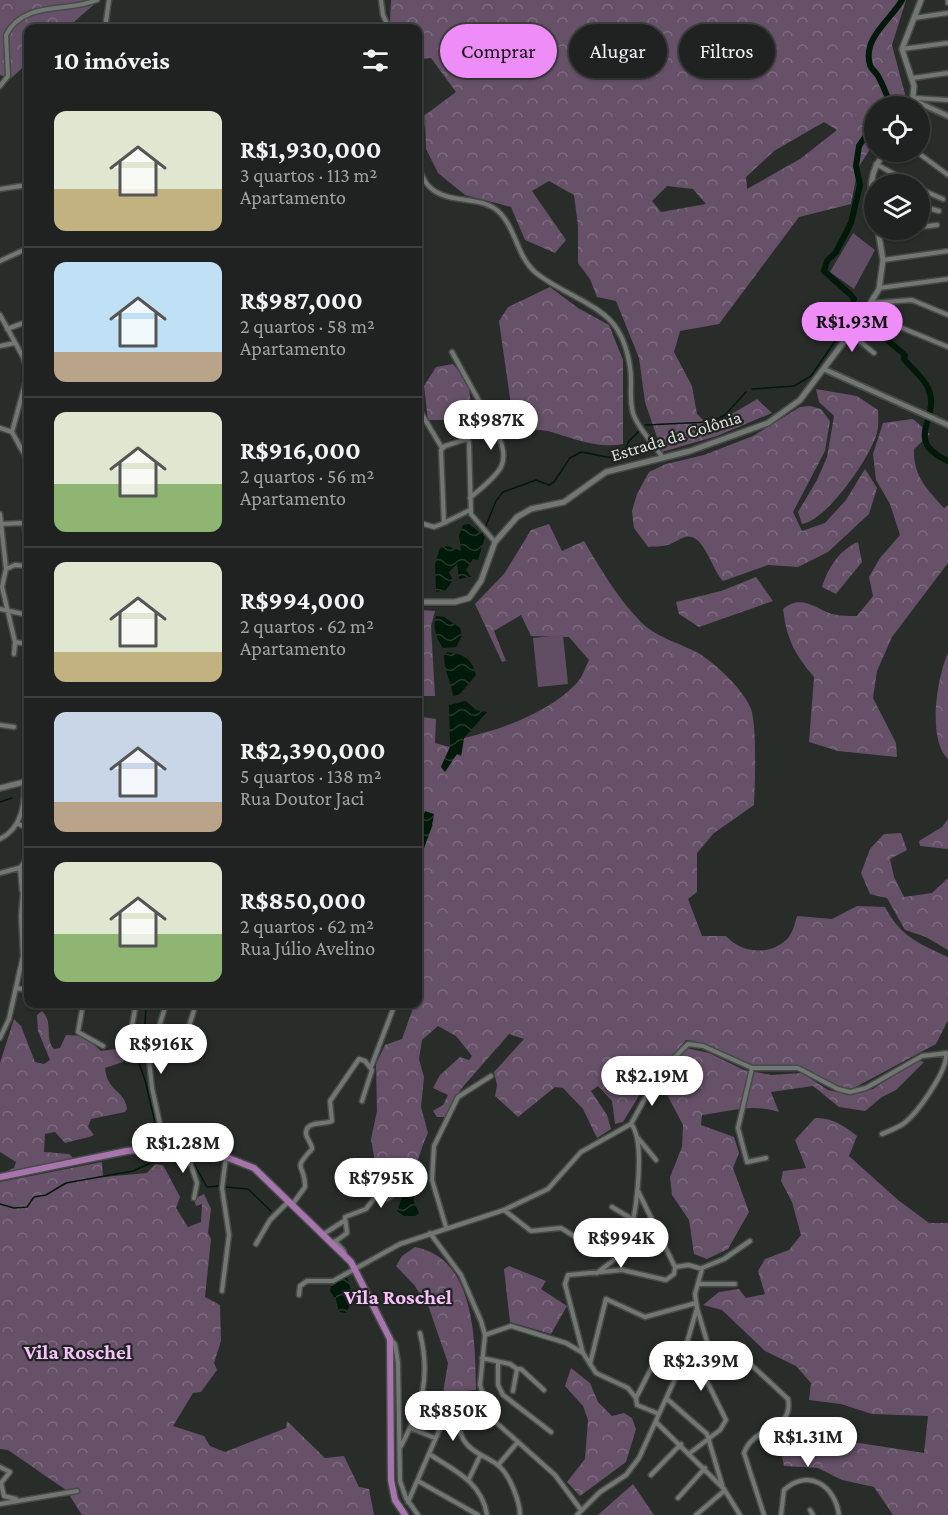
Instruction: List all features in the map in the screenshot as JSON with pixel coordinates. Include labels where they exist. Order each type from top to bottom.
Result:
[{"type":"main road","points":[[914,96],[913,78],[902,50],[921,0]]},
{"type":"main road","points":[[872,174],[875,164]]},
{"type":"main road","name":"Estrada da Colônia","points":[[422,602],[456,602],[469,598],[481,582],[495,542],[508,525],[531,509],[564,502],[606,472],[663,458],[768,423],[800,400],[851,334],[879,289],[883,260],[880,240]]},
{"type":"main road","points":[[0,788],[24,782]]},
{"type":"main road","points":[[0,1177],[126,1151],[165,1148],[186,1149],[226,1157],[254,1168],[321,1235],[333,1242],[355,1268],[390,1339],[391,1480],[395,1500],[405,1515]]},
{"type":"street","points":[[0,86],[8,76],[6,35],[18,20],[31,11],[58,5],[79,7],[97,0]]},
{"type":"street","points":[[106,24],[109,0]]},
{"type":"street","points":[[381,0],[382,15],[387,24]]},
{"type":"street","points":[[913,18],[948,14]]},
{"type":"street","points":[[902,50],[948,43]]},
{"type":"street","points":[[913,78],[948,73]]},
{"type":"street","points":[[930,101],[948,100]]},
{"type":"street","points":[[930,109],[948,116]]},
{"type":"street","points":[[930,162],[948,175]]},
{"type":"street","points":[[875,164],[894,174]]},
{"type":"street","points":[[422,173],[433,189],[441,195],[496,209],[509,226],[521,252],[535,272],[612,322],[621,337],[630,369],[633,414],[663,458]]},
{"type":"street","points":[[0,189],[24,186]]},
{"type":"street","points":[[930,193],[943,199]]},
{"type":"street","points":[[930,209],[939,211]]},
{"type":"street","points":[[930,226],[937,225]]},
{"type":"street","points":[[0,261],[24,250]]},
{"type":"street","points":[[883,260],[948,251]]},
{"type":"street","points":[[879,289],[948,279]]},
{"type":"street","points":[[872,303],[912,300],[948,315]]},
{"type":"street","points":[[0,315],[24,360]]},
{"type":"street","points":[[862,318],[948,347]]},
{"type":"street","points":[[7,329],[24,323]]},
{"type":"street","points":[[851,334],[874,352]]},
{"type":"street","points":[[0,346],[15,343]]},
{"type":"street","points":[[452,352],[499,438],[504,456],[501,467],[470,498]]},
{"type":"street","points":[[826,369],[948,425]]},
{"type":"street","points":[[24,388],[12,432],[24,456]]},
{"type":"street","points":[[479,401],[460,413],[459,417],[468,440],[470,510],[473,518],[495,542]]},
{"type":"street","points":[[422,414],[442,448],[444,523]]},
{"type":"street","points":[[0,428],[12,432]]},
{"type":"street","points":[[442,448],[468,440]]},
{"type":"street","points":[[422,523],[434,527],[470,510]]},
{"type":"street","points":[[0,513],[6,569],[1,587],[15,642],[14,654]]},
{"type":"street","points":[[1,524],[24,524]]},
{"type":"street","points":[[6,569],[15,565],[24,566]]},
{"type":"street","points":[[0,609],[24,614]]},
{"type":"street","points":[[15,642],[24,643]]},
{"type":"street","points":[[0,725],[14,727]]},
{"type":"street","points":[[0,839],[11,832],[17,823],[24,801]]},
{"type":"street","points":[[17,823],[24,827]]},
{"type":"street","points":[[0,873],[20,868],[24,862]]},
{"type":"street","points":[[20,868],[23,895]]},
{"type":"street","points":[[0,1038],[7,1028],[23,956],[24,889]]},
{"type":"street","points":[[16,988],[24,989]]},
{"type":"street","points":[[82,1008],[78,1032],[103,1046]]},
{"type":"street","points":[[128,1048],[135,1008]]},
{"type":"street","points":[[165,1008],[149,1060],[153,1098],[165,1148]]},
{"type":"street","points":[[183,1045],[195,1008]]},
{"type":"street","points":[[362,1101],[368,1088],[371,1068],[394,1008]]},
{"type":"street","points":[[299,1295],[300,1287],[307,1281],[333,1281],[400,1244],[446,1227],[504,1210],[548,1189],[579,1154],[631,1124],[648,1093],[662,1078],[674,1058],[688,1044],[708,1048],[752,1068],[798,1068],[838,1089],[850,1092],[868,1087],[922,1056],[947,1054],[944,1071],[911,1117],[902,1125],[882,1134]]},
{"type":"street","points":[[256,1244],[270,1220],[290,1204],[305,1187],[300,1165],[301,1160],[313,1147],[307,1137],[308,1129],[313,1124],[331,1122],[330,1101],[357,1061],[363,1059],[371,1068]]},
{"type":"street","points":[[752,1068],[738,1134],[747,1162],[766,1158]]},
{"type":"street","points":[[446,1227],[432,1180],[435,1146],[458,1097],[491,1076]]},
{"type":"street","points":[[631,1124],[656,1160]]},
{"type":"street","points":[[596,1273],[626,1250],[638,1191],[638,1137]]},
{"type":"street","points":[[186,1149],[197,1183],[194,1198]]},
{"type":"street","points":[[222,1291],[229,1235],[222,1188],[226,1157]]},
{"type":"street","points":[[321,1235],[344,1221],[346,1216],[366,1209],[376,1193],[348,1168]]},
{"type":"street","points":[[638,1191],[675,1267],[672,1277],[666,1280],[622,1270],[570,1275],[565,1281],[583,1353],[590,1364],[598,1374],[628,1388],[636,1398],[637,1405],[659,1414]]},
{"type":"street","points":[[612,1207],[633,1220]]},
{"type":"street","points":[[504,1210],[531,1231],[561,1228],[582,1241],[604,1243],[626,1250]]},
{"type":"street","points":[[333,1242],[347,1233],[344,1221]]},
{"type":"street","points":[[430,1233],[461,1275],[478,1312],[484,1335],[480,1385],[486,1411],[494,1422],[555,1475],[580,1510]]},
{"type":"street","points":[[675,1267],[689,1265],[702,1268],[724,1259],[750,1241]]},
{"type":"street","points":[[577,1515],[580,1510],[634,1467],[668,1399],[679,1370],[696,1306],[697,1284],[702,1268]]},
{"type":"street","points":[[697,1284],[735,1284]]},
{"type":"street","points":[[590,1364],[606,1299],[645,1317],[696,1306]]},
{"type":"street","points":[[696,1306],[708,1345]]},
{"type":"street","points":[[484,1335],[505,1327],[519,1327],[566,1343],[583,1353]]},
{"type":"street","points":[[399,1449],[410,1428],[425,1384],[426,1356],[420,1333]]},
{"type":"street","points":[[390,1339],[395,1344],[398,1363],[400,1481],[408,1502],[418,1515]]},
{"type":"street","points":[[690,1454],[723,1427],[726,1418],[697,1359],[699,1351],[708,1345],[724,1345],[734,1348],[788,1399],[789,1410],[785,1419],[758,1433],[745,1450],[745,1463],[764,1515]]},
{"type":"street","points":[[636,1398],[657,1357],[679,1370]]},
{"type":"street","points":[[482,1358],[521,1369],[544,1390]]},
{"type":"street","points":[[498,1362],[498,1384],[504,1395],[551,1432]]},
{"type":"street","points":[[513,1391],[517,1369]]},
{"type":"street","points":[[668,1399],[699,1424],[710,1438],[724,1490]]},
{"type":"street","points":[[408,1502],[450,1403],[455,1408],[464,1442],[480,1456],[498,1465],[519,1505],[520,1515]]},
{"type":"street","points":[[656,1422],[705,1468],[724,1490],[738,1514]]},
{"type":"street","points":[[410,1428],[435,1438]]},
{"type":"street","points":[[498,1465],[518,1443]]},
{"type":"street","points":[[651,1475],[681,1444]]},
{"type":"street","points":[[429,1454],[469,1479],[483,1498],[487,1515]]},
{"type":"street","points":[[469,1479],[480,1456]]},
{"type":"street","points":[[0,1467],[10,1472],[1,1483],[4,1496],[17,1500]]},
{"type":"street","points":[[678,1498],[705,1468]]},
{"type":"street","points":[[781,1515],[784,1490],[797,1480],[809,1479],[829,1492],[837,1504],[839,1515]]},
{"type":"street","points":[[418,1481],[478,1515]]},
{"type":"street","points":[[696,1515],[724,1490]]},
{"type":"street","points":[[0,1504],[77,1491]]},
{"type":"green space","points":[[0,0],[99,0],[72,24],[24,24],[24,67],[10,79],[0,75]]},
{"type":"green space","points":[[391,0],[906,0],[892,45],[905,96],[864,96],[864,159],[858,168],[851,204],[799,217],[719,324],[680,331],[674,352],[692,386],[697,414],[710,427],[757,399],[772,413],[717,436],[662,452],[645,402],[639,358],[616,301],[597,297],[590,279],[578,263],[578,226],[574,195],[549,181],[532,191],[566,240],[555,253],[525,240],[511,207],[465,195],[438,173],[426,149],[425,115],[456,92],[446,78],[557,78],[557,24],[440,24],[440,70],[431,58],[422,59],[422,24],[391,24]],"holes":[[[824,122],[837,130],[800,159],[747,189],[746,177],[774,151]],[[667,186],[693,189],[706,204],[661,212],[652,201]]]},
{"type":"green space","points":[[550,287],[578,308],[609,325],[623,360],[623,444],[594,444],[545,430],[519,431],[511,405],[499,321],[508,307]]},
{"type":"green space","points":[[453,364],[468,382],[472,411],[453,420],[428,420],[424,386],[436,367]]},
{"type":"green space","points":[[816,389],[857,396],[878,410],[878,427],[873,444],[857,472],[823,512],[802,524],[798,512],[817,480],[827,457],[834,416],[819,402]]},
{"type":"green space","points":[[810,406],[821,409],[830,421],[825,451],[793,512],[802,531],[825,523],[846,500],[865,469],[877,488],[869,514],[828,552],[798,567],[768,565],[723,581],[702,546],[692,537],[685,537],[665,546],[648,547],[634,528],[632,511],[637,494],[649,472],[666,464],[704,455],[753,436],[800,407]]},
{"type":"green space","points":[[913,419],[930,434],[914,449],[914,459],[919,475],[944,508],[948,505],[948,563],[892,637],[877,671],[873,698],[896,743],[897,757],[838,751],[809,742],[814,677],[792,646],[783,609],[802,602],[832,614],[857,616],[873,596],[869,577],[880,558],[900,535],[890,504],[876,480],[873,454],[883,423]]},
{"type":"green space","points":[[549,524],[562,551],[584,541],[616,592],[639,620],[653,631],[698,653],[712,663],[736,686],[751,709],[755,741],[754,805],[714,833],[697,853],[697,892],[688,899],[702,936],[726,936],[748,949],[765,950],[781,944],[788,938],[797,916],[832,919],[857,906],[885,907],[897,926],[911,938],[948,957],[948,1020],[936,1044],[852,1089],[842,1088],[798,1065],[760,1067],[746,1064],[694,1041],[686,1040],[640,1094],[623,1122],[615,1124],[612,1101],[598,1086],[591,1091],[607,1115],[611,1129],[597,1138],[583,1109],[563,1088],[555,1087],[518,1117],[495,1096],[497,1085],[494,1072],[524,1039],[509,1034],[461,1089],[445,1117],[437,1117],[433,1111],[443,1105],[448,1095],[433,1088],[440,1075],[460,1057],[469,1060],[472,1056],[456,1036],[438,1026],[422,1040],[419,1059],[424,1077],[421,1107],[428,1133],[410,1180],[398,1195],[388,1202],[381,1198],[371,1139],[377,1111],[376,1064],[385,1045],[402,1039],[412,1011],[410,1008],[422,1008],[422,850],[433,825],[422,817],[422,717],[436,719],[435,743],[450,747],[441,767],[457,754],[461,756],[464,738],[494,730],[524,718],[565,694],[578,682],[589,660],[569,637],[531,636],[521,615],[494,631],[506,661],[502,662],[475,604],[504,574],[531,530]]},
{"type":"green space","points":[[858,542],[862,562],[836,594],[822,587],[835,560],[851,545]]},
{"type":"green space","points":[[756,577],[773,601],[699,627],[679,614],[676,602],[721,591]]},
{"type":"green space","points":[[422,610],[435,611],[431,626],[435,696],[422,696]]},
{"type":"green space","points":[[948,653],[948,759],[938,737],[936,708],[940,677]]},
{"type":"green space","points":[[948,819],[948,849],[920,846],[919,841],[942,827]]},
{"type":"green space","points":[[901,833],[907,850],[890,859],[894,877],[904,897],[932,893],[948,878],[948,950],[926,937],[905,930],[887,898],[870,894],[861,873],[870,849],[884,834]]},
{"type":"green space","points":[[42,1011],[48,1020],[51,1045],[54,1049],[60,1048],[66,1035],[84,1036],[101,1051],[116,1049],[125,1051],[123,1062],[105,1068],[109,1082],[123,1098],[127,1109],[125,1112],[91,1119],[88,1127],[94,1135],[89,1137],[65,1143],[55,1132],[45,1134],[44,1152],[69,1154],[73,1158],[8,1174],[5,1172],[14,1168],[16,1162],[0,1152],[0,1063],[14,1019],[21,1026],[35,1062],[44,1064],[50,1060],[38,1031],[37,1015]]},
{"type":"green space","points":[[686,1048],[709,1053],[744,1070],[772,1075],[802,1073],[828,1090],[851,1095],[873,1089],[917,1060],[924,1062],[896,1090],[882,1097],[865,1111],[839,1107],[813,1086],[771,1092],[779,1112],[749,1108],[702,1115],[701,1125],[734,1137],[739,1153],[733,1168],[749,1212],[728,1249],[707,1259],[694,1254],[689,1220],[672,1195],[670,1177],[682,1147],[683,1125],[662,1085],[662,1079]]},
{"type":"green space","points":[[815,1118],[838,1123],[857,1136],[849,1156],[898,1200],[929,1223],[948,1223],[948,1515],[893,1515],[874,1487],[842,1480],[818,1468],[784,1466],[781,1451],[799,1428],[829,1419],[833,1439],[924,1453],[928,1416],[872,1414],[841,1404],[809,1400],[811,1383],[796,1366],[765,1351],[722,1310],[703,1305],[719,1292],[739,1289],[746,1298],[765,1294],[758,1271],[765,1259],[789,1250],[801,1235],[792,1202],[781,1181],[783,1171],[806,1168],[795,1140]]},
{"type":"green space","points":[[102,1162],[103,1177],[147,1173],[155,1164],[163,1165],[180,1197],[176,1208],[188,1227],[201,1222],[202,1204],[196,1206],[194,1199],[204,1194],[211,1209],[208,1233],[211,1239],[205,1297],[220,1305],[221,1341],[214,1363],[217,1370],[201,1392],[193,1393],[173,1426],[204,1436],[210,1446],[225,1452],[286,1428],[287,1421],[325,1458],[344,1456],[359,1487],[369,1489],[374,1515],[82,1515],[66,1490],[8,1450],[0,1449],[0,1182]]},
{"type":"green space","points":[[415,1247],[435,1254],[450,1267],[461,1284],[472,1327],[476,1390],[443,1393],[448,1363],[429,1308],[415,1286],[396,1266],[402,1256]]},
{"type":"green space","points":[[509,1266],[546,1281],[541,1289],[567,1306],[551,1334],[510,1322],[504,1269]]},
{"type":"green space","points":[[571,1368],[590,1383],[598,1402],[612,1416],[624,1413],[632,1418],[636,1429],[626,1462],[580,1496],[567,1482],[585,1459],[588,1420],[583,1406],[565,1386]]},
{"type":"green space","points":[[633,1484],[654,1515],[598,1515],[599,1514]]},
{"type":"shaded area","points":[[853,233],[875,250],[854,289],[830,272]]},
{"type":"shaded area","points":[[563,635],[568,684],[538,687],[533,638]]},
{"type":"water","points":[[469,524],[485,537],[478,560],[473,559],[466,570],[471,577],[459,579],[457,564],[449,572],[453,580],[446,590],[436,592],[435,564],[440,548],[447,546],[461,551],[459,535],[463,525]]},
{"type":"water","points":[[436,616],[444,617],[460,628],[462,636],[456,647],[443,648],[436,633]]},
{"type":"water","points":[[447,652],[466,658],[476,675],[459,695],[453,696],[446,671],[444,656]]},
{"type":"water","points":[[466,701],[476,710],[487,712],[464,738],[461,756],[457,754],[445,772],[441,767],[450,747],[449,705]]},
{"type":"water","points":[[425,811],[434,814],[422,853],[422,819]]},
{"type":"water","points":[[413,1186],[414,1202],[419,1213],[415,1216],[404,1216],[397,1211],[406,1187]]},
{"type":"water","points":[[347,1277],[351,1295],[346,1313],[339,1312],[336,1300],[330,1291],[331,1285]]},
{"type":"waterway","points":[[887,96],[878,76],[871,68],[870,46],[902,0]]},
{"type":"waterway","points":[[864,139],[859,146],[856,166],[860,185],[851,223],[836,252],[827,261],[824,271],[854,299],[851,310],[905,355],[904,359],[926,384],[931,399],[925,437],[927,445],[934,453],[948,461]]},
{"type":"waterway","points":[[752,389],[794,386],[811,376],[853,315]]},
{"type":"waterway","points":[[645,425],[710,422],[725,415],[746,392]]},
{"type":"waterway","points":[[482,535],[496,501],[503,492],[536,480],[549,485],[554,482],[570,458],[581,452],[620,458],[629,441],[641,429]]},
{"type":"waterway","points":[[0,802],[12,798]]},
{"type":"waterway","points":[[146,1008],[145,1025],[137,1057],[145,1080],[160,1144]]},
{"type":"waterway","points":[[163,1153],[166,1161]]},
{"type":"waterway","points":[[0,1204],[14,1208],[27,1207],[34,1197],[46,1195],[66,1183],[133,1171],[155,1161],[193,1162],[207,1187],[219,1186]]},
{"type":"waterway","points":[[225,1187],[248,1189],[271,1211]]},
{"type":"district","name":"Vila Roschel","points":[[398,1297]]},
{"type":"district","name":"Vila Roschel","points":[[78,1352]]}]
